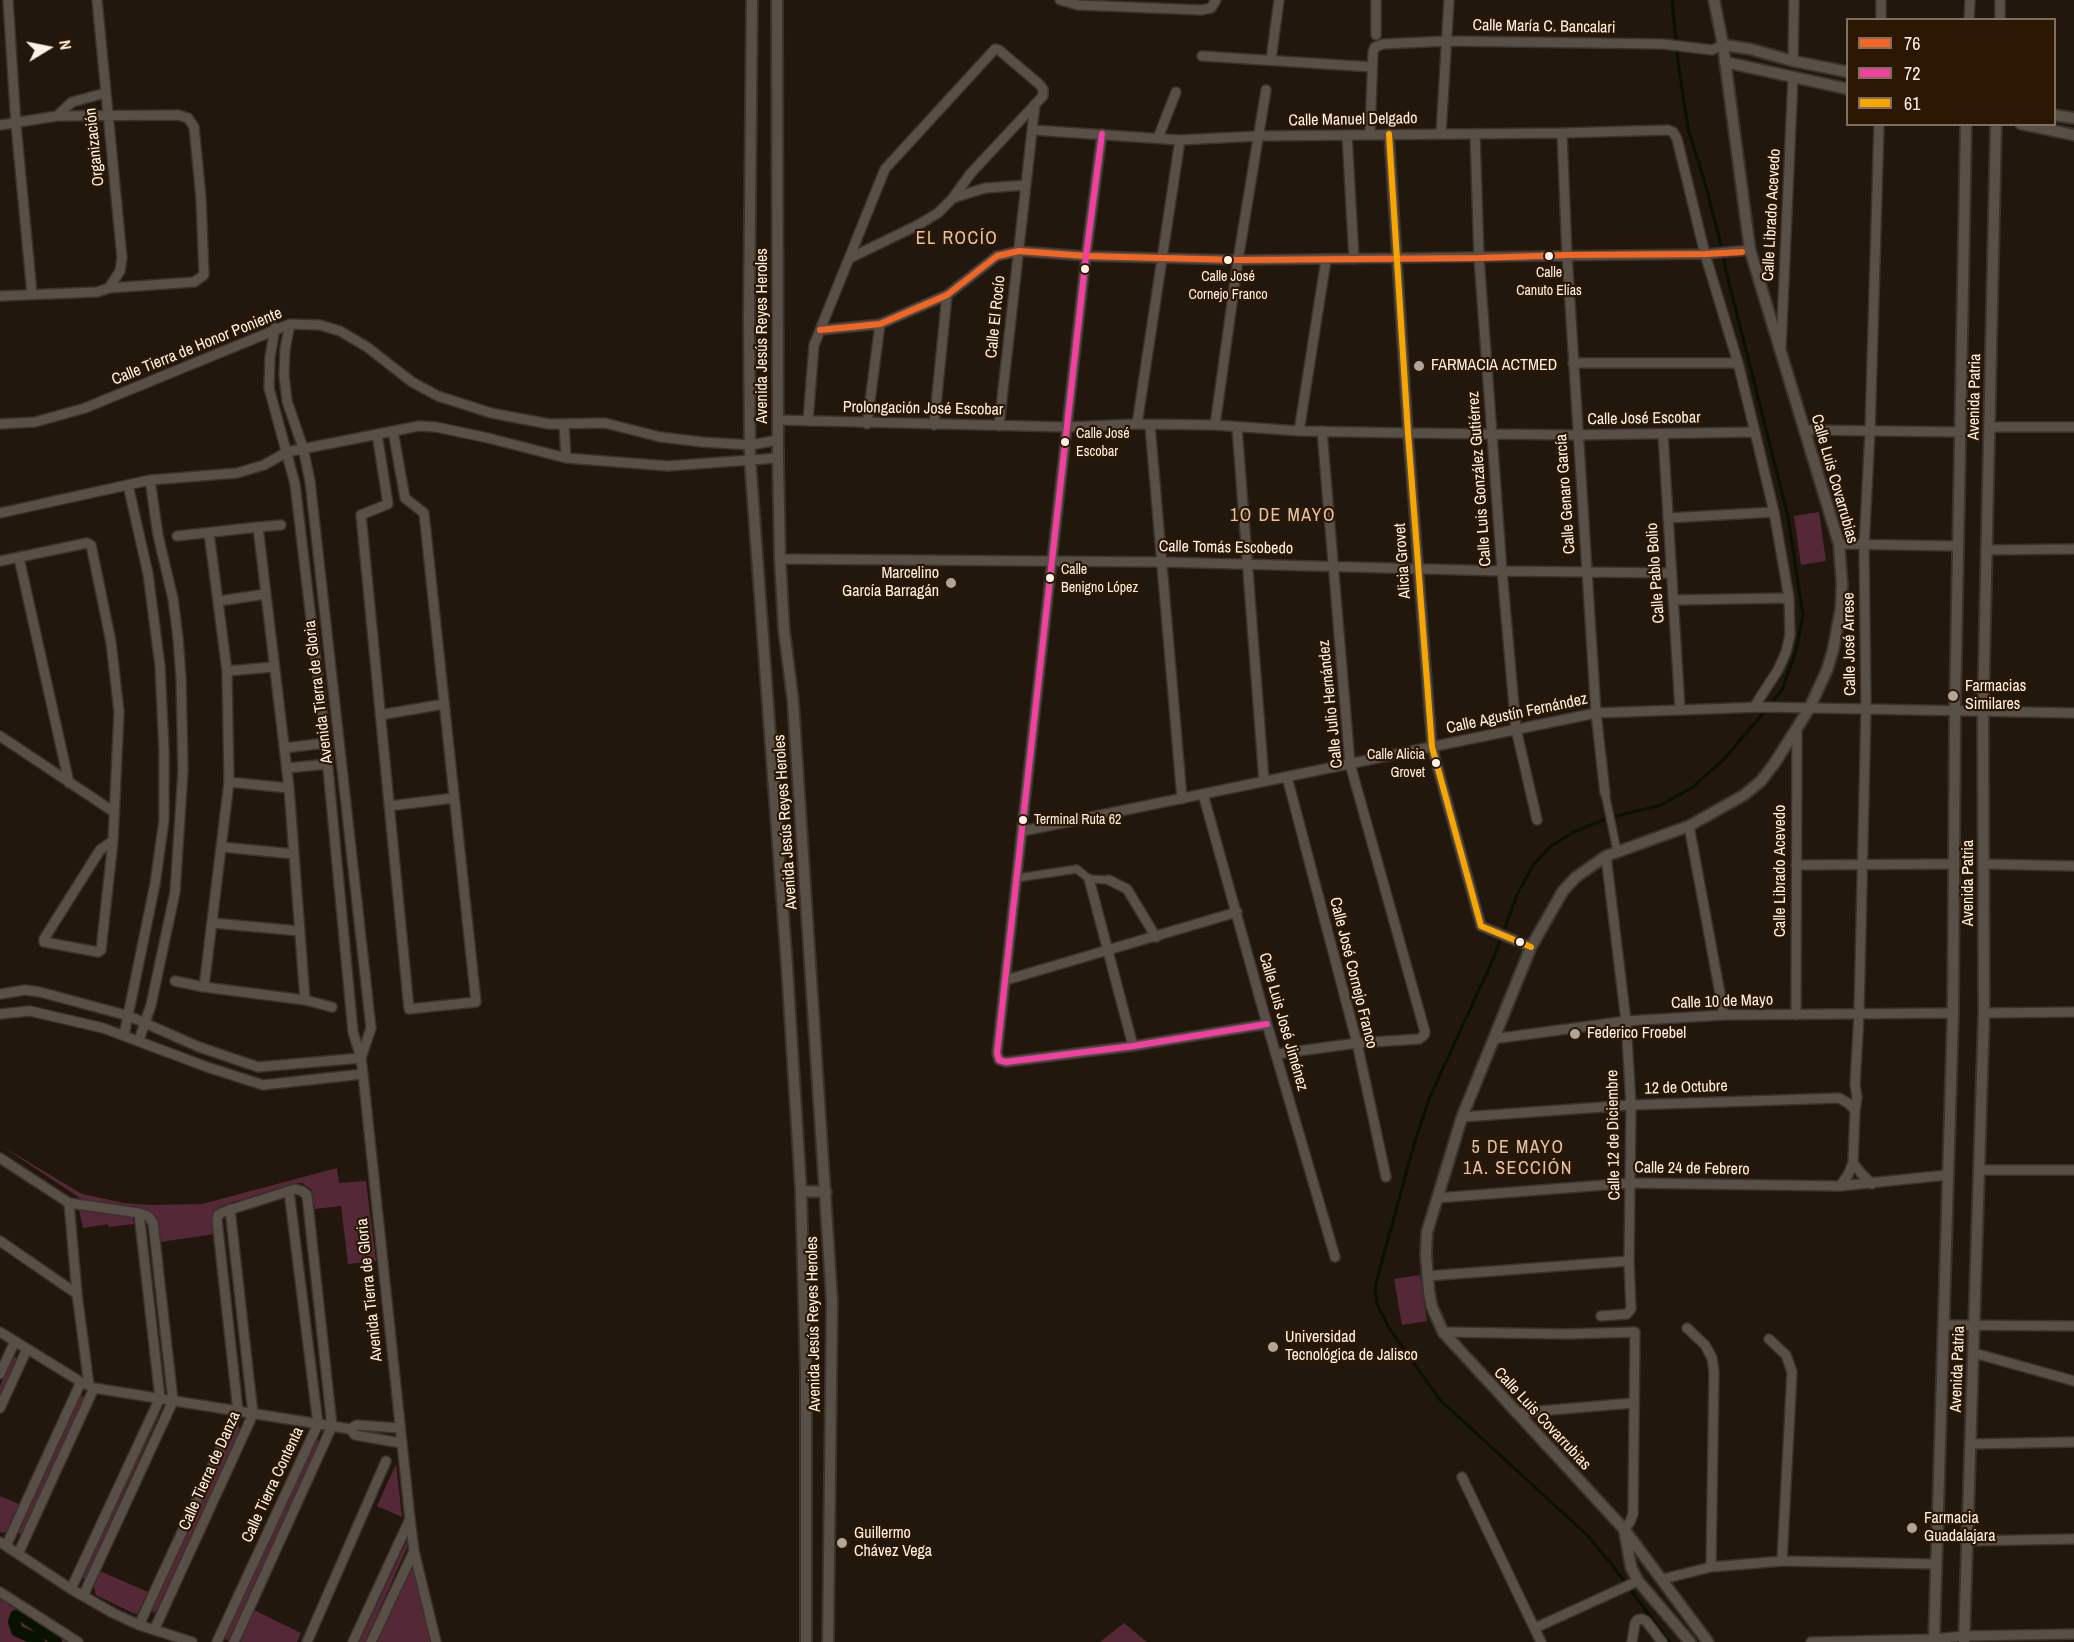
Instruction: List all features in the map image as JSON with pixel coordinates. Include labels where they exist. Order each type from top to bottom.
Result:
[{"type":"street","points":[[8,0],[16,124],[32,294]]},
{"type":"street","name":"Organización","points":[[97,0],[122,258],[120,271],[109,288]]},
{"type":"street","name":"Avenida Jesús Reyes Heroles","points":[[752,0],[750,459],[801,1191],[806,1379],[806,1642]]},
{"type":"street","name":"Avenida Jesús Reyes Heroles","points":[[777,0],[780,559],[784,630],[794,713],[832,1301],[828,1642]]},
{"type":"street","points":[[1060,0],[1202,10],[1214,4]]},
{"type":"street","points":[[1271,60],[1279,0]]},
{"type":"street","points":[[1376,0],[1376,35]]},
{"type":"street","points":[[1441,134],[1449,0]]},
{"type":"street","name":"Calle Luis Covarrubias","points":[[1708,1642],[1624,1529],[1443,1332],[1432,1307],[1427,1276],[1427,1232],[1462,1117],[1493,1039],[1531,947],[1563,891],[1576,877],[1606,856],[1689,826],[1744,795],[1761,781],[1797,728],[1804,708],[1827,670],[1837,629],[1842,584],[1839,544],[1750,250],[1723,45],[1714,0]]},
{"type":"street","points":[[1793,61],[1794,0]]},
{"type":"street","points":[[1881,0],[1881,18]]},
{"type":"street","points":[[1969,18],[1970,0]]},
{"type":"street","points":[[2000,0],[2000,18]]},
{"type":"street","name":"Calle María C. Bancalari","points":[[1372,67],[1373,52],[1376,47],[1383,44],[1448,41],[1663,44],[1707,49]]},
{"type":"street","points":[[1707,49],[1723,45],[1750,49],[1793,61],[1846,72]]},
{"type":"street","points":[[808,421],[813,354],[820,330],[885,169],[995,49],[1039,84],[1043,90],[1043,96],[971,173],[938,213],[850,258]]},
{"type":"street","points":[[1707,49],[1725,62],[1846,89]]},
{"type":"street","points":[[1202,56],[1372,67],[1370,134]]},
{"type":"street","name":"Calle Librado Acevedo","points":[[1781,355],[1793,77]]},
{"type":"street","points":[[1215,425],[1238,260],[1266,90]]},
{"type":"street","points":[[1158,138],[1176,92]]},
{"type":"street","points":[[57,116],[72,102],[105,93]]},
{"type":"street","name":"Calle El Rocío","points":[[999,426],[1035,104]]},
{"type":"street","points":[[2056,114],[2074,118]]},
{"type":"street","points":[[0,126],[57,116],[178,115],[188,118],[194,127],[201,198],[204,275],[194,282],[109,288],[97,292],[0,296]]},
{"type":"street","name":"Calle José Arrese","points":[[1840,1186],[1853,1163],[1857,1097],[1855,1085],[1859,1014],[1866,708],[1864,546],[1870,432],[1879,126]]},
{"type":"street","name":"Avenida Patria","points":[[1934,1640],[1953,1013],[1955,712],[1966,126]]},
{"type":"street","name":"Avenida Patria","points":[[1964,1639],[1984,1013],[1983,712],[1996,126]]},
{"type":"street","points":[[2031,126],[2074,135]]},
{"type":"street","name":"Calle Manuel Delgado","points":[[1033,130],[1180,140],[1258,136],[1668,130],[1673,132],[1677,139],[1708,254]]},
{"type":"street","name":"Calle Genaro García","points":[[1562,133],[1573,363],[1596,712],[1605,793],[1617,851]]},
{"type":"street","points":[[1102,134],[1066,428],[997,1053],[999,1060],[1006,1062],[1133,1046],[1267,1024]]},
{"type":"street","name":"Alicia Grovet","points":[[1389,134],[1408,433],[1432,747],[1481,926],[1531,947]]},
{"type":"street","name":"Calle Luis González Gutiérrez","points":[[1475,134],[1479,258],[1516,729],[1537,820]]},
{"type":"street","points":[[1347,135],[1354,259]]},
{"type":"street","points":[[1137,424],[1180,140]]},
{"type":"street","points":[[952,198],[984,188],[1026,184]]},
{"type":"street","points":[[820,330],[880,324],[947,295],[997,256],[1019,251],[1086,256],[1326,260],[1708,254],[1750,250]]},
{"type":"street","points":[[1708,254],[1738,363],[1774,512],[1789,598],[1790,635],[1786,652],[1758,707]]},
{"type":"street","points":[[1299,431],[1326,260]]},
{"type":"street","points":[[934,425],[947,295]]},
{"type":"street","name":"Calle Tierra de Honor Poniente","points":[[0,424],[35,422],[85,408],[275,328],[290,324],[320,325],[340,331],[367,347],[388,366],[412,382],[438,396],[491,413],[534,422],[605,423],[660,437],[702,442],[751,445],[778,440]]},
{"type":"street","name":"Avenida Tierra de Gloria","points":[[290,324],[285,349],[284,375],[287,401],[303,448],[310,481],[371,1028],[361,1058]]},
{"type":"street","points":[[867,423],[880,324]]},
{"type":"street","name":"Avenida Tierra de Gloria","points":[[275,328],[270,357],[269,388],[295,484],[326,743],[353,1032],[363,1074],[410,1519],[414,1551],[436,1642]]},
{"type":"street","points":[[1573,363],[1738,363]]},
{"type":"street","name":"Prolongación José Escobar","points":[[778,420],[1066,428]]},
{"type":"street","points":[[564,424],[566,458]]},
{"type":"street","name":"Calle José Escobar","points":[[1066,428],[1137,424],[1408,433],[1578,435],[1755,432]]},
{"type":"street","points":[[1150,425],[1182,799]]},
{"type":"street","points":[[0,513],[150,480],[237,473],[264,465],[287,452],[303,448],[427,426],[488,438],[566,458],[668,466],[778,458]]},
{"type":"street","points":[[1237,427],[1264,782]]},
{"type":"street","points":[[1989,427],[2074,427]]},
{"type":"street","points":[[1804,430],[1960,432]]},
{"type":"street","points":[[377,434],[388,504],[361,515],[409,1009],[476,1002],[424,513],[405,498],[393,431]]},
{"type":"street","name":"Calle Julio Hernández","points":[[1322,431],[1350,764],[1425,1028],[1424,1035],[1419,1039],[1357,1043]]},
{"type":"street","name":"Calle Pablo Bolio","points":[[1663,434],[1680,709]]},
{"type":"street","points":[[139,1040],[146,1023],[175,892],[183,771],[178,638],[173,599],[158,535],[150,480]]},
{"type":"street","points":[[124,1035],[155,884],[164,820],[160,666],[151,597],[128,485]]},
{"type":"street","points":[[1668,518],[1774,512]]},
{"type":"street","points":[[177,536],[281,525]]},
{"type":"street","points":[[258,527],[289,788],[305,1000]]},
{"type":"street","points":[[204,987],[229,782],[226,671],[209,533]]},
{"type":"street","points":[[0,561],[87,543],[91,545],[111,642],[119,712],[113,841],[100,952],[44,942],[100,850],[113,841]]},
{"type":"street","points":[[1839,544],[1958,546]]},
{"type":"street","points":[[1986,550],[2074,549]]},
{"type":"street","points":[[19,558],[69,783]]},
{"type":"street","name":"Calle Tomás Escobedo","points":[[780,559],[1053,560],[1672,573]]},
{"type":"street","points":[[219,601],[266,594]]},
{"type":"street","points":[[1673,600],[1789,598]]},
{"type":"street","points":[[226,671],[274,667]]},
{"type":"street","points":[[380,715],[444,704]]},
{"type":"street","name":"Calle Agustín Fernández","points":[[1023,831],[1596,712],[1758,707],[2074,713]]},
{"type":"street","name":"Calle Librado Acevedo","points":[[1796,1015],[1797,728]]},
{"type":"street","points":[[0,736],[114,812]]},
{"type":"street","points":[[284,748],[326,743]]},
{"type":"street","points":[[287,768],[328,764]]},
{"type":"street","name":"Calle José Cornejo Franco","points":[[1287,777],[1357,1043],[1386,1177]]},
{"type":"street","points":[[229,782],[289,788]]},
{"type":"street","name":"Calle Luis José Jiménez","points":[[1203,794],[1335,1257]]},
{"type":"street","points":[[389,806],[454,798]]},
{"type":"street","points":[[1689,826],[1724,1015]]},
{"type":"street","points":[[222,847],[294,854]]},
{"type":"street","name":"Calle 12 de Diciembre","points":[[1601,1316],[1630,1313],[1631,1105],[1626,1021],[1606,856]]},
{"type":"street","points":[[1796,865],[1955,864]]},
{"type":"street","points":[[1984,864],[2074,866]]},
{"type":"street","points":[[1017,878],[1077,869],[1089,879],[1133,1046]]},
{"type":"street","points":[[1089,879],[1109,880],[1127,888],[1156,937]]},
{"type":"street","points":[[1006,980],[1237,912]]},
{"type":"street","points":[[213,923],[300,931]]},
{"type":"street","points":[[175,981],[305,1000],[332,1007]]},
{"type":"street","points":[[0,994],[25,990],[40,992],[129,1016],[199,1047],[258,1067],[361,1058]]},
{"type":"street","points":[[0,1014],[30,1011],[49,1014],[124,1035],[207,1067],[263,1085],[363,1074]]},
{"type":"street","points":[[1984,1013],[2074,1012]]},
{"type":"street","name":"Calle 10 de Mayo","points":[[1493,1039],[1626,1021],[1724,1015],[1953,1013]]},
{"type":"street","points":[[1277,1054],[1357,1043]]},
{"type":"street","points":[[1855,1085],[1839,1098],[1855,1110]]},
{"type":"street","name":"12 de Octubre","points":[[1462,1117],[1631,1105],[1839,1098]]},
{"type":"street","points":[[0,1158],[69,1203],[148,1216],[153,1222],[173,1401],[83,1596]]},
{"type":"street","points":[[1853,1163],[1872,1184]]},
{"type":"street","points":[[1980,1170],[2074,1170]]},
{"type":"street","name":"Calle 24 de Febrero","points":[[1437,1198],[1630,1183],[1840,1186],[1947,1175]]},
{"type":"street","points":[[230,1209],[290,1191]]},
{"type":"street","name":"Calle Tierra Contenta","points":[[217,1642],[318,1424],[290,1191],[302,1191],[307,1195],[332,1426],[234,1642]]},
{"type":"street","points":[[801,1191],[826,1192]]},
{"type":"street","points":[[18,1554],[88,1385],[69,1203]]},
{"type":"street","name":"Calle Tierra de Danza","points":[[139,1625],[238,1411],[217,1220],[218,1215],[230,1209],[253,1414],[154,1630]]},
{"type":"street","points":[[71,1589],[160,1398],[139,1214]]},
{"type":"street","points":[[0,1241],[77,1294]]},
{"type":"street","points":[[1427,1276],[1629,1261]]},
{"type":"street","points":[[1944,1325],[2074,1326]]},
{"type":"street","points":[[1687,1328],[1705,1345],[1712,1358],[1714,1372],[1711,1567]]},
{"type":"street","points":[[0,1332],[88,1385],[350,1429],[357,1425],[399,1428]]},
{"type":"street","points":[[1443,1332],[1567,1334],[1635,1332],[1633,1514],[1624,1529],[1635,1583],[1690,1642]]},
{"type":"street","points":[[1769,1339],[1786,1354],[1792,1372],[1782,1561]]},
{"type":"street","points":[[0,1374],[15,1341]]},
{"type":"street","points":[[0,1408],[27,1349]]},
{"type":"street","points":[[1974,1353],[2074,1381]]},
{"type":"street","points":[[88,1385],[3,1544],[83,1596],[139,1625],[192,1642]]},
{"type":"street","points":[[1516,1413],[1633,1403]]},
{"type":"street","points":[[350,1429],[355,1435],[401,1443]]},
{"type":"street","points":[[1971,1444],[2074,1442]]},
{"type":"street","points":[[308,1642],[386,1461]]},
{"type":"street","points":[[1462,1477],[1541,1642]]},
{"type":"street","points":[[353,1642],[410,1519]]},
{"type":"street","points":[[1967,1540],[2074,1539]]},
{"type":"street","points":[[371,1642],[414,1551]]},
{"type":"street","points":[[1663,1579],[1711,1567],[1782,1561],[1936,1564]]},
{"type":"street","points":[[1536,1628],[1635,1583]]},
{"type":"street","points":[[0,1592],[78,1642]]},
{"type":"street","points":[[1632,1642],[1635,1623],[1642,1619],[1662,1642]]},
{"type":"street","points":[[1811,1642],[2074,1634]]},
{"type":"shaded area","points":[[1819,512],[1826,561],[1801,565],[1794,516]]},
{"type":"shaded area","points":[[0,1145],[82,1194],[124,1203],[149,1205],[202,1204],[337,1168],[339,1183],[366,1181],[376,1261],[348,1264],[341,1206],[315,1209],[312,1190],[302,1183],[220,1206],[213,1213],[214,1234],[161,1242],[157,1217],[148,1211],[83,1200]]},
{"type":"shaded area","points":[[79,1210],[133,1218],[134,1224],[109,1227],[108,1224],[83,1228]]},
{"type":"shaded area","points":[[1420,1275],[1427,1321],[1402,1325],[1394,1279]]},
{"type":"shaded area","points":[[16,1357],[0,1395],[0,1386],[13,1358]]},
{"type":"shaded area","points":[[81,1396],[84,1398],[22,1533],[19,1534],[19,1530]]},
{"type":"shaded area","points":[[160,1413],[86,1577],[83,1579],[82,1576],[157,1414]]},
{"type":"shaded area","points":[[239,1426],[240,1430],[156,1611],[153,1613],[152,1608],[236,1427]]},
{"type":"shaded area","points":[[318,1440],[320,1443],[229,1639],[226,1640],[225,1637],[315,1441]]},
{"type":"shaded area","points":[[396,1464],[402,1517],[377,1506]]},
{"type":"shaded area","points":[[0,1496],[19,1504],[7,1531],[3,1533],[0,1532]]},
{"type":"shaded area","points":[[410,1541],[365,1642],[359,1642],[406,1543]]},
{"type":"shaded area","points":[[412,1566],[431,1642],[377,1642]]},
{"type":"shaded area","points":[[100,1571],[148,1592],[137,1614],[96,1595],[94,1587]]},
{"type":"shaded area","points":[[0,1599],[57,1636],[67,1642],[0,1642]]},
{"type":"shaded area","points":[[254,1610],[301,1633],[297,1642],[241,1642]]},
{"type":"shaded area","points":[[1124,1623],[1147,1642],[1100,1642]]},
{"type":"waterway","points":[[1672,0],[1688,129],[1720,241],[1788,517],[1803,615],[1796,651],[1782,690],[1770,705]]},
{"type":"waterway","points":[[1669,1642],[1587,1535],[1440,1400],[1389,1328],[1377,1304],[1375,1287],[1415,1141],[1429,1099],[1494,957],[1517,895],[1533,865],[1551,846],[1574,832],[1608,818],[1661,805],[1693,787],[1724,759],[1766,710]]},
{"type":"waterway","points":[[39,1642],[17,1631],[14,1622],[16,1616],[23,1616],[56,1642]]},
{"type":"transit line","name":"72","points":[[1102,134],[1086,256],[997,1053],[999,1060],[1006,1062],[1133,1046],[1267,1024]]},
{"type":"transit line","name":"61","points":[[1389,134],[1408,433],[1432,747],[1481,926],[1531,947]]},
{"type":"transit line","name":"76","points":[[820,330],[880,324],[947,295],[997,256],[1019,251],[1086,256],[1238,260],[1479,258],[1742,252]]},
{"type":"place","name":"Calle Canuto Elías","points":[[1549,256]]},
{"type":"place","name":"Calle José Cornejo Franco","points":[[1228,260]]},
{"type":"place","name":"FARMACIA ACTMED","points":[[1419,366]]},
{"type":"place","name":"Calle José Escobar","points":[[1065,442]]},
{"type":"place","name":"Calle Benigno López","points":[[1050,578]]},
{"type":"place","name":"Marcelino García Barragán","points":[[951,583]]},
{"type":"place","name":"Farmacias Similares","points":[[1953,696]]},
{"type":"place","name":"Calle Alicia Grovet","points":[[1436,763]]},
{"type":"place","name":"Terminal Ruta 62","points":[[1023,820]]},
{"type":"place","name":"Federico Froebel","points":[[1575,1034]]},
{"type":"place","name":"Universidad Tecnológica de Jalisco","points":[[1273,1347]]},
{"type":"place","name":"Farmacia Guadalajara","points":[[1912,1528]]},
{"type":"place","name":"Guillermo Chávez Vega","points":[[842,1543]]},
{"type":"district","name":"EL ROCÍO","points":[[957,239]]},
{"type":"district","name":"1O DE MAYO","points":[[1283,516]]},
{"type":"district","name":"5 DE MAYO 1A. SECCIÓN","points":[[1518,1158]]}]
